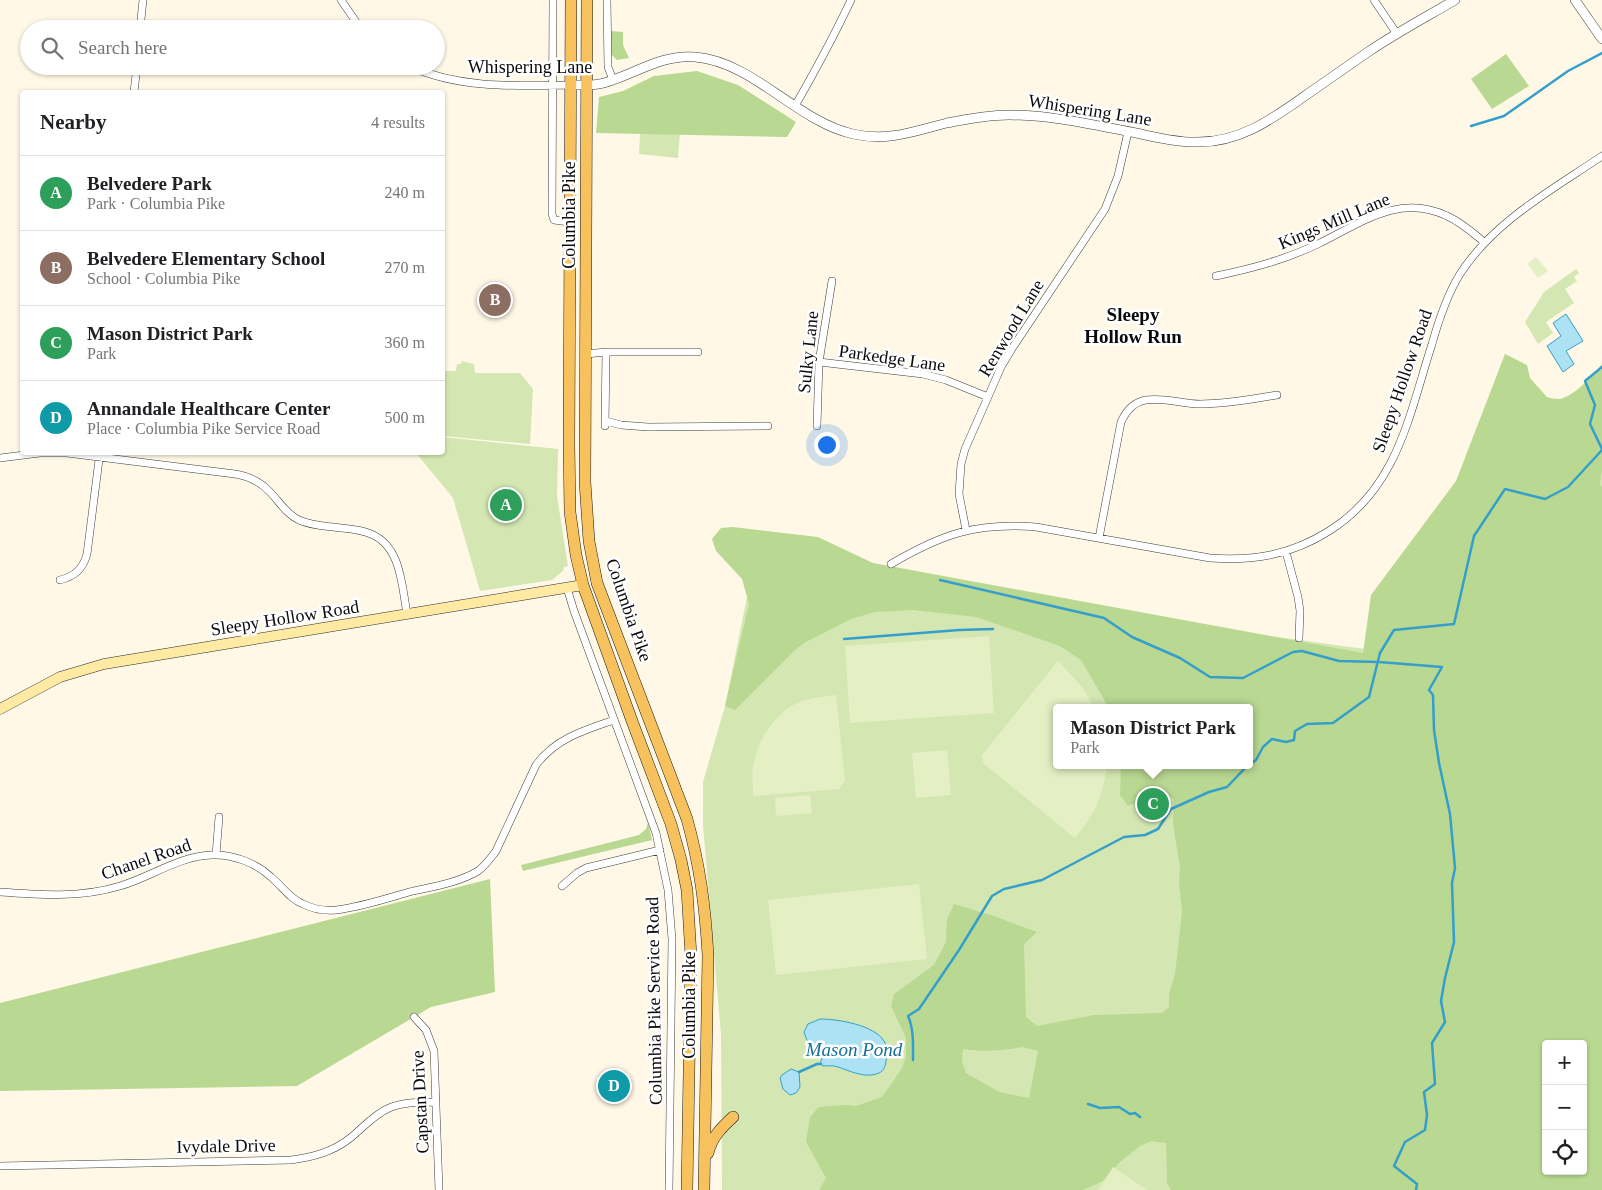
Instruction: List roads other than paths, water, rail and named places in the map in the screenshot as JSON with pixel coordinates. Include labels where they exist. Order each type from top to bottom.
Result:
[{"type":"main road","name":"Columbia Pike","points":[[571,0],[569,482],[572,530],[583,585],[671,824],[687,890],[690,956],[687,1190]]},
{"type":"main road","name":"Columbia Pike","points":[[587,0],[585,474],[589,541],[597,583],[687,819],[697,857],[706,916],[708,955],[704,1190]]},
{"type":"main road","points":[[583,585],[597,583]]},
{"type":"main road","name":"Sleepy Hollow Road","points":[[0,709],[60,677],[104,664],[583,585]]},
{"type":"main road","points":[[705,1164],[710,1143],[716,1133],[733,1117]]},
{"type":"street","points":[[141,20],[143,0]]},
{"type":"street","points":[[341,0],[355,20]]},
{"type":"street","points":[[553,0],[552,214],[554,220],[569,222]]},
{"type":"street","points":[[607,0],[608,67],[613,80]]},
{"type":"street","points":[[795,106],[821,62],[829,42],[852,0]]},
{"type":"street","points":[[1374,0],[1397,34]]},
{"type":"street","name":"Whispering Lane","points":[[433,75],[464,83],[587,86],[613,80],[662,60],[694,57],[709,59],[735,69],[837,129],[870,137],[903,136],[960,121],[1007,115],[1059,118],[1174,141],[1212,142],[1244,134],[1272,120],[1371,50],[1455,0]]},
{"type":"street","points":[[1575,0],[1602,39]]},
{"type":"street","points":[[134,90],[136,75]]},
{"type":"street","name":"Renwood Lane","points":[[966,530],[959,494],[961,464],[966,449],[1001,367],[1105,209],[1118,176],[1128,132]]},
{"type":"street","name":"Sleepy Hollow Road","points":[[966,530],[1013,525],[1036,527],[1210,558],[1236,560],[1255,559],[1286,552],[1321,536],[1338,526],[1365,501],[1388,470],[1402,440],[1439,320],[1449,294],[1460,274],[1484,242],[1512,217],[1602,156]]},
{"type":"street","name":"Kings Mill Lane","points":[[1216,276],[1260,267],[1289,257],[1378,214],[1406,207],[1433,210],[1448,216],[1484,242]]},
{"type":"street","name":"Sulky Lane","points":[[817,426],[819,362],[832,281]]},
{"type":"street","points":[[586,354],[606,352],[698,352]]},
{"type":"street","points":[[606,352],[606,424],[648,427],[768,426]]},
{"type":"street","name":"Parkedge Lane","points":[[819,362],[923,374],[946,380],[988,397]]},
{"type":"street","points":[[1099,538],[1121,422],[1131,407],[1138,402],[1146,400],[1204,404],[1277,395]]},
{"type":"street","points":[[0,458],[24,455]]},
{"type":"street","points":[[60,580],[76,574],[85,562],[100,455],[240,475],[261,484],[280,504],[300,520],[310,524],[353,529],[371,534],[383,542],[395,559],[400,573],[407,614]]},
{"type":"street","points":[[891,564],[928,544],[966,530]]},
{"type":"street","points":[[1286,552],[1298,597],[1300,611],[1299,638]]},
{"type":"street","name":"Columbia Pike Service Road","points":[[567,588],[656,833],[668,890],[672,939],[669,1190]]},
{"type":"street","name":"Chanel Road","points":[[0,892],[50,895],[99,892],[139,880],[187,859],[216,855],[246,861],[270,876],[296,901],[327,910],[363,904],[448,882],[468,876],[487,863],[496,852],[536,765],[543,756],[564,739],[614,720]]},
{"type":"street","points":[[216,855],[218,817]]},
{"type":"street","points":[[562,886],[586,868],[660,850]]},
{"type":"street","name":"Capstan Drive","points":[[414,1017],[426,1030],[434,1051],[440,1190]]},
{"type":"street","name":"Ivydale Drive","points":[[0,1166],[291,1160],[309,1158],[338,1147],[371,1119],[388,1109],[402,1104],[436,1102]]},
{"type":"water","points":[[1566,314],[1583,341],[1566,351],[1574,364],[1563,372],[1547,346],[1561,336],[1553,323]]},
{"type":"water","name":"Mason Pond","points":[[820,1019],[855,1024],[879,1035],[884,1041],[887,1050],[886,1064],[882,1071],[874,1075],[863,1075],[836,1066],[823,1066],[820,1063],[822,1059],[808,1042],[804,1032],[808,1024]]},
{"type":"water","points":[[791,1069],[799,1072],[800,1087],[796,1093],[790,1095],[783,1089],[780,1078]]},
{"type":"waterway","points":[[1471,126],[1504,116],[1568,71],[1602,53]]},
{"type":"waterway","points":[[1602,367],[1585,381],[1595,405],[1590,424],[1602,449]]},
{"type":"waterway","points":[[1253,762],[1263,747],[1272,739],[1286,742],[1294,740],[1295,731],[1307,724],[1333,723],[1369,697],[1380,653],[1394,630],[1454,624],[1474,536],[1505,489],[1545,499],[1568,487],[1602,450]]},
{"type":"waterway","points":[[940,580],[1104,618],[1132,637],[1180,658],[1210,677],[1243,678],[1293,652],[1302,651],[1339,661],[1442,667],[1429,690],[1433,695],[1434,730],[1450,814],[1455,868],[1452,883],[1454,942],[1441,1001],[1445,1022],[1432,1043],[1435,1084],[1424,1092],[1427,1115],[1425,1130],[1405,1142],[1394,1166],[1417,1184],[1416,1190]]},
{"type":"waterway","points":[[844,639],[993,629]]},
{"type":"waterway","points":[[913,1060],[912,1032],[908,1016],[919,1009],[959,950],[992,896],[1004,889],[1042,880],[1124,837],[1145,835],[1158,829],[1171,809],[1209,792],[1227,787],[1244,769]]},
{"type":"waterway","points":[[799,1072],[821,1064]]},
{"type":"waterway","points":[[1088,1104],[1100,1108],[1119,1107],[1130,1114],[1135,1113],[1140,1117]]},
{"type":"place","name":"Belvedere Elementary School","points":[[495,300]]},
{"type":"place","name":"Belvedere Park","points":[[506,505]]},
{"type":"place","name":"Mason District Park","points":[[1153,804]]},
{"type":"place","name":"Annandale Healthcare Center","points":[[614,1086]]},
{"type":"district","name":"Sleepy Hollow Run","points":[[1133,325]]}]
